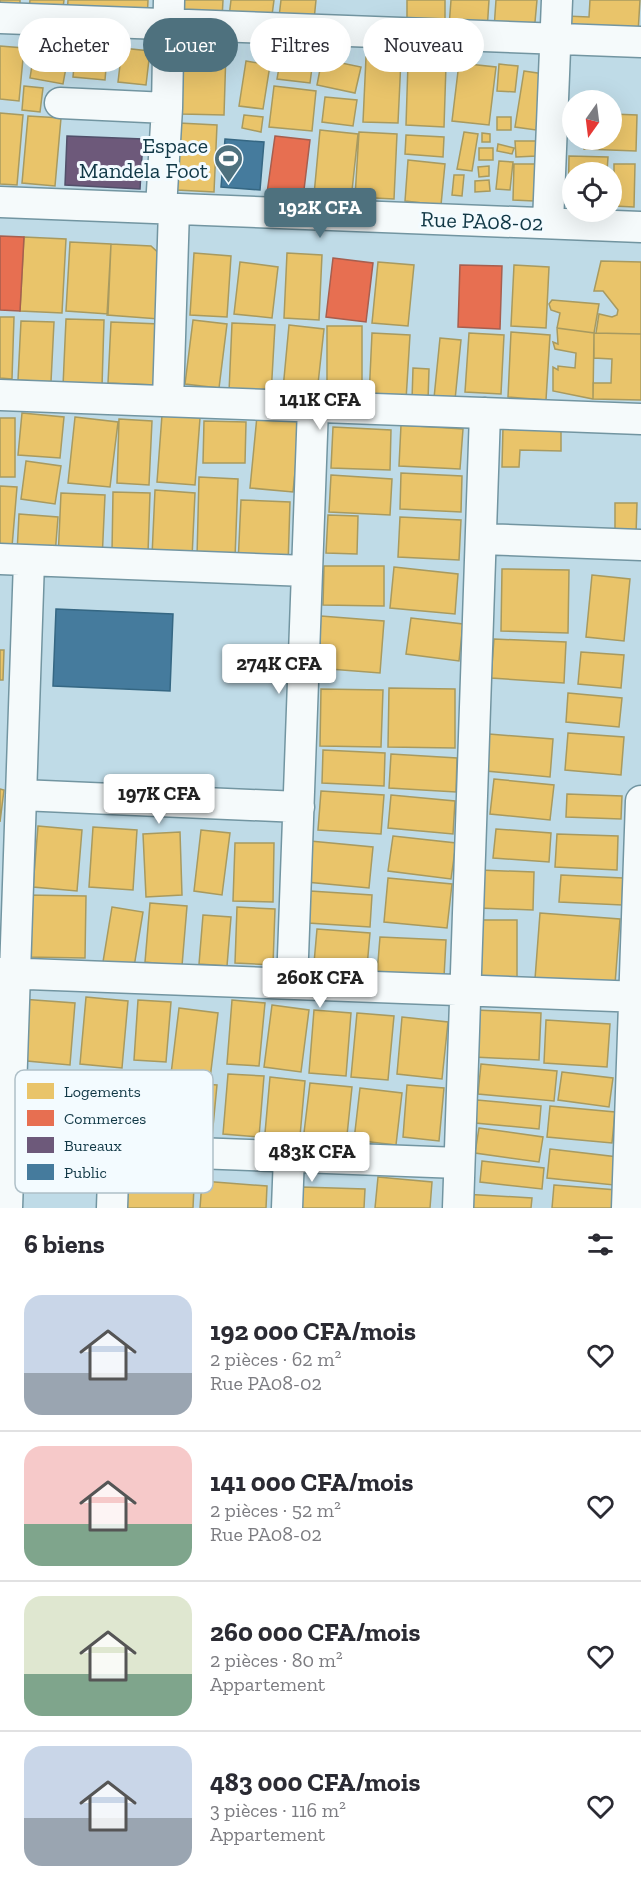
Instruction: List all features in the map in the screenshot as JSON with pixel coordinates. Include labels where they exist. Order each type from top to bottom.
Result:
[{"type":"street","points":[[548,223],[557,0]]},
{"type":"street","points":[[168,12],[168,401]]},
{"type":"street","points":[[0,18],[168,12],[556,39],[641,42]]},
{"type":"street","points":[[60,103],[167,108]]},
{"type":"street","name":"Rue PA08-02","points":[[0,202],[641,226]]},
{"type":"street","points":[[0,395],[641,419]]},
{"type":"street","points":[[292,984],[313,406]]},
{"type":"street","points":[[458,1208],[486,413]]},
{"type":"street","points":[[481,539],[641,544]]},
{"type":"street","points":[[7,1208],[9,1146],[7,974],[21,795],[15,560],[307,571]]},
{"type":"street","points":[[21,795],[299,807]]},
{"type":"street","points":[[627,1208],[638,997],[641,801]]},
{"type":"street","points":[[7,974],[638,997]]},
{"type":"street","points":[[9,1146],[15,1146]]},
{"type":"street","points":[[213,1153],[459,1163]]},
{"type":"street","points":[[287,1208],[289,1156]]},
{"type":"street","points":[[112,1208],[113,1193]]},
{"type":"building: Logements","points":[[0,0],[20,0],[20,13],[0,13]]},
{"type":"building: Logements","points":[[30,0],[64,0],[62,15],[29,10]]},
{"type":"building: Logements","points":[[68,0],[148,0],[147,18],[143,18],[143,22],[131,21],[131,18],[67,17]]},
{"type":"building: Logements","points":[[180,0],[223,0],[222,18],[180,17]]},
{"type":"building: Logements","points":[[231,0],[274,0],[272,18],[250,18],[250,20],[229,17]]},
{"type":"building: Logements","points":[[281,0],[316,0],[314,18],[279,17]]},
{"type":"building: Logements","points":[[407,0],[445,0],[445,18],[407,18]]},
{"type":"building: Logements","points":[[451,0],[489,0],[487,31],[484,31],[484,18],[450,18]]},
{"type":"building: Logements","points":[[496,0],[537,0],[534,33],[494,29]]},
{"type":"building: Logements","points":[[590,0],[640,0],[638,33],[566,32],[566,16],[589,17]]},
{"type":"building: Logements","points":[[0,46],[18,48],[18,72],[22,72],[19,101],[0,99]]},
{"type":"building: Logements","points":[[131,49],[143,50],[143,72],[148,72],[146,85],[118,82],[119,72],[131,72]]},
{"type":"building: Logements","points":[[246,61],[250,62],[250,72],[269,72],[263,109],[239,106]]},
{"type":"building: Logements","points":[[499,64],[518,66],[515,92],[497,91]]},
{"type":"building: Logements","points":[[351,65],[361,67],[355,93],[317,85],[320,72],[351,72]]},
{"type":"building: Logements","points":[[484,66],[496,67],[489,125],[452,121],[458,72],[484,72]]},
{"type":"building: Logements","points":[[524,71],[544,74],[536,130],[515,127]]},
{"type":"building: Logements","points":[[31,72],[65,72],[63,84],[30,78]]},
{"type":"building: Logements","points":[[73,72],[106,72],[105,80],[73,77]]},
{"type":"building: Logements","points":[[183,72],[225,72],[224,115],[182,114]]},
{"type":"building: Logements","points":[[278,72],[311,72],[310,83],[277,79]]},
{"type":"building: Logements","points":[[365,72],[400,72],[398,123],[363,122]]},
{"type":"building: Logements","points":[[408,72],[446,72],[444,127],[406,125]]},
{"type":"building: Logements","points":[[24,86],[43,88],[40,112],[22,110]]},
{"type":"building: Logements","points":[[274,86],[316,91],[312,131],[269,127]]},
{"type":"building: Logements","points":[[325,97],[357,100],[353,126],[322,122]]},
{"type":"building: Logements","points":[[0,113],[23,115],[17,185],[0,184]]},
{"type":"building: Logements","points":[[622,114],[637,115],[636,151],[610,150],[622,150]]},
{"type":"building: Logements","points":[[244,115],[263,117],[261,132],[242,128]]},
{"type":"building: Logements","points":[[28,116],[61,118],[55,186],[22,183]]},
{"type":"building: Logements","points":[[497,117],[511,117],[511,130],[497,130]]},
{"type":"building: Logements","points":[[179,123],[217,125],[214,192],[177,190]]},
{"type":"building: Logements","points":[[320,130],[358,134],[351,200],[314,195]]},
{"type":"building: Logements","points":[[359,132],[397,134],[394,199],[355,197]]},
{"type":"building: Logements","points":[[464,132],[478,134],[472,171],[457,169]]},
{"type":"building: Logements","points":[[482,133],[490,134],[490,142],[482,142]]},
{"type":"building: Logements","points":[[406,135],[444,137],[443,157],[405,154]]},
{"type":"building: Logements","points":[[515,141],[536,141],[537,156],[516,157]]},
{"type":"building: Logements","points":[[498,144],[514,148],[512,154],[497,151]]},
{"type":"building: Logements","points":[[479,148],[493,148],[493,160],[479,160]]},
{"type":"building: Logements","points":[[569,156],[608,157],[608,162],[569,162]]},
{"type":"building: Logements","points":[[408,160],[445,164],[441,205],[405,201]]},
{"type":"building: Logements","points":[[499,161],[513,162],[510,190],[496,189]]},
{"type":"building: Logements","points":[[514,164],[535,164],[534,201],[513,200]]},
{"type":"building: Logements","points":[[622,164],[635,164],[634,207],[622,206]]},
{"type":"building: Logements","points":[[489,166],[489,176],[479,177],[478,167]]},
{"type":"building: Logements","points":[[454,175],[464,175],[462,196],[452,195]]},
{"type":"building: Logements","points":[[489,180],[490,191],[475,192],[475,181]]},
{"type":"building: Logements","points":[[24,237],[66,239],[62,313],[20,311]]},
{"type":"building: Logements","points":[[70,242],[111,244],[108,314],[66,311]]},
{"type":"building: Logements","points":[[111,244],[151,246],[164,258],[159,319],[107,315]]},
{"type":"building: Logements","points":[[194,253],[231,256],[227,317],[190,315]]},
{"type":"building: Logements","points":[[287,253],[322,255],[319,320],[284,318]]},
{"type":"building: Logements","points":[[601,261],[641,262],[641,334],[596,333],[599,314],[612,317],[617,315],[618,310],[603,291],[594,291]]},
{"type":"building: Logements","points":[[240,262],[278,267],[272,318],[234,314]]},
{"type":"building: Logements","points":[[378,262],[414,265],[408,326],[372,323]]},
{"type":"building: Logements","points":[[514,265],[549,267],[546,328],[511,326]]},
{"type":"building: Logements","points":[[552,300],[599,304],[594,333],[557,328],[560,313],[551,310],[549,304]]},
{"type":"building: Logements","points":[[0,317],[14,317],[12,379],[0,378]]},
{"type":"building: Logements","points":[[66,319],[104,320],[102,387],[63,386]]},
{"type":"building: Logements","points":[[193,320],[227,324],[219,388],[185,384]]},
{"type":"building: Logements","points":[[21,321],[54,322],[51,382],[18,380]]},
{"type":"building: Logements","points":[[111,322],[160,324],[156,385],[108,383]]},
{"type":"building: Logements","points":[[232,323],[275,325],[271,395],[229,392]]},
{"type":"building: Logements","points":[[289,325],[324,329],[317,393],[283,389]]},
{"type":"building: Logements","points":[[327,326],[362,326],[362,394],[327,394]]},
{"type":"building: Logements","points":[[557,328],[594,333],[593,399],[553,391],[553,367],[558,370],[558,366],[575,368],[576,353],[555,349],[553,342],[558,344]]},
{"type":"building: Logements","points":[[511,332],[550,335],[546,400],[508,397]]},
{"type":"building: Logements","points":[[372,333],[410,335],[406,400],[369,398]]},
{"type":"building: Logements","points":[[469,333],[504,335],[501,394],[465,392]]},
{"type":"building: Logements","points":[[594,333],[641,334],[641,400],[593,399],[593,383],[611,383],[612,359],[594,358]]},
{"type":"building: Logements","points":[[440,338],[461,340],[455,400],[434,398]]},
{"type":"building: Logements","points":[[413,368],[429,369],[428,401],[412,400]]},
{"type":"building: Logements","points":[[22,413],[64,417],[60,458],[18,455]]},
{"type":"building: Logements","points":[[162,415],[200,418],[195,485],[157,482]]},
{"type":"building: Logements","points":[[257,416],[300,420],[293,492],[250,488]]},
{"type":"building: Logements","points":[[75,417],[118,422],[110,487],[68,483]]},
{"type":"building: Logements","points":[[0,418],[15,418],[15,477],[0,477]]},
{"type":"building: Logements","points":[[119,419],[152,421],[149,485],[117,483]]},
{"type":"building: Logements","points":[[204,421],[246,422],[245,463],[203,463]]},
{"type":"building: Logements","points":[[401,425],[463,429],[460,469],[399,466]]},
{"type":"building: Logements","points":[[333,427],[391,430],[390,470],[331,468]]},
{"type":"building: Logements","points":[[503,427],[561,428],[561,451],[520,450],[519,467],[502,467]]},
{"type":"building: Logements","points":[[26,461],[61,466],[55,504],[21,499]]},
{"type":"building: Logements","points":[[401,473],[462,476],[461,512],[400,509]]},
{"type":"building: Logements","points":[[331,475],[392,479],[390,515],[329,512]]},
{"type":"building: Logements","points":[[199,477],[238,479],[235,558],[197,557]]},
{"type":"building: Logements","points":[[0,486],[17,487],[12,547],[0,546]]},
{"type":"building: Logements","points":[[155,490],[195,493],[192,558],[152,556]]},
{"type":"building: Logements","points":[[113,492],[150,493],[148,553],[112,552]]},
{"type":"building: Logements","points":[[61,493],[105,495],[102,561],[58,559]]},
{"type":"building: Logements","points":[[241,500],[290,502],[288,566],[238,564]]},
{"type":"building: Logements","points":[[615,503],[637,503],[636,535],[615,535]]},
{"type":"building: Logements","points":[[19,514],[58,517],[55,555],[17,553]]},
{"type":"building: Logements","points":[[328,515],[358,516],[357,554],[326,553]]},
{"type":"building: Logements","points":[[400,517],[461,520],[459,560],[398,557]]},
{"type":"building: Logements","points":[[324,566],[384,566],[384,606],[323,605]]},
{"type":"building: Logements","points":[[394,567],[458,574],[455,614],[390,608]]},
{"type":"building: Logements","points":[[502,569],[569,570],[568,633],[501,631]]},
{"type":"building: Logements","points":[[592,575],[630,579],[624,641],[586,637]]},
{"type":"building: Logements","points":[[321,616],[384,621],[380,673],[317,668]]},
{"type":"building: Logements","points":[[411,618],[463,624],[459,661],[406,654]]},
{"type":"building: Logements","points":[[494,639],[566,642],[564,683],[491,678]]},
{"type":"building: Logements","points":[[0,650],[4,650],[3,680],[0,680]]},
{"type":"building: Logements","points":[[581,652],[624,655],[621,688],[578,684]]},
{"type":"building: Logements","points":[[389,688],[455,689],[455,748],[388,747]]},
{"type":"building: Logements","points":[[321,689],[383,690],[381,747],[320,746]]},
{"type":"building: Logements","points":[[568,693],[622,698],[619,727],[566,722]]},
{"type":"building: Logements","points":[[568,733],[624,737],[621,775],[565,770]]},
{"type":"building: Logements","points":[[489,734],[553,739],[550,777],[486,771]]},
{"type":"building: Logements","points":[[323,750],[385,753],[384,786],[322,783]]},
{"type":"building: Logements","points":[[391,754],[457,758],[456,792],[389,788]]},
{"type":"building: Logements","points":[[494,779],[554,785],[550,820],[490,814]]},
{"type":"building: Logements","points":[[0,789],[4,790],[0,822]]},
{"type":"building: Logements","points":[[321,791],[384,795],[381,834],[318,830]]},
{"type":"building: Logements","points":[[567,794],[622,796],[621,819],[566,817]]},
{"type":"building: Logements","points":[[391,795],[455,801],[453,834],[388,828]]},
{"type":"building: Logements","points":[[38,826],[82,830],[77,891],[33,887]]},
{"type":"building: Logements","points":[[93,827],[137,830],[133,890],[89,887]]},
{"type":"building: Logements","points":[[496,829],[551,833],[549,862],[493,858]]},
{"type":"building: Logements","points":[[201,830],[230,833],[222,895],[194,891]]},
{"type":"building: Logements","points":[[180,832],[182,895],[146,897],[143,834]]},
{"type":"building: Logements","points":[[557,834],[618,836],[617,870],[555,867]]},
{"type":"building: Logements","points":[[393,836],[456,843],[451,879],[388,871]]},
{"type":"building: Logements","points":[[310,841],[373,847],[369,888],[306,882]]},
{"type":"building: Logements","points":[[235,843],[274,843],[273,902],[233,901]]},
{"type":"building: Logements","points":[[479,870],[534,872],[533,910],[478,908]]},
{"type":"building: Logements","points":[[561,875],[623,878],[622,905],[559,902]]},
{"type":"building: Logements","points":[[388,878],[452,884],[447,928],[384,922]]},
{"type":"building: Logements","points":[[310,891],[372,895],[370,927],[308,923]]},
{"type":"building: Logements","points":[[26,895],[86,896],[85,958],[26,957]]},
{"type":"building: Logements","points":[[150,903],[187,906],[182,966],[145,962]]},
{"type":"building: Logements","points":[[112,907],[143,912],[134,967],[103,962]]},
{"type":"building: Logements","points":[[237,907],[275,909],[273,965],[235,963]]},
{"type":"building: Logements","points":[[540,913],[620,919],[615,984],[535,979]]},
{"type":"building: Logements","points":[[203,915],[231,917],[227,966],[199,964]]},
{"type":"building: Logements","points":[[475,920],[517,920],[517,984],[475,984]]},
{"type":"building: Logements","points":[[317,929],[370,933],[367,967],[314,963]]},
{"type":"building: Logements","points":[[380,937],[446,940],[444,977],[377,974]]},
{"type":"building: Logements","points":[[86,997],[128,1001],[122,1068],[80,1064]]},
{"type":"building: Logements","points":[[21,999],[75,1003],[70,1065],[16,1060]]},
{"type":"building: Logements","points":[[138,1000],[171,1002],[166,1062],[134,1060]]},
{"type":"building: Logements","points":[[232,1000],[265,1003],[259,1066],[227,1064]]},
{"type":"building: Logements","points":[[272,1005],[309,1010],[301,1072],[264,1067]]},
{"type":"building: Logements","points":[[179,1008],[218,1013],[211,1070],[171,1070]]},
{"type":"building: Logements","points":[[314,1010],[351,1013],[346,1076],[309,1073]]},
{"type":"building: Logements","points":[[475,1010],[541,1013],[539,1060],[473,1057]]},
{"type":"building: Logements","points":[[357,1013],[394,1016],[388,1080],[351,1077]]},
{"type":"building: Logements","points":[[402,1017],[448,1022],[442,1079],[397,1074]]},
{"type":"building: Logements","points":[[546,1020],[610,1024],[607,1067],[544,1063]]},
{"type":"building: Logements","points":[[481,1064],[557,1071],[554,1101],[478,1094]]},
{"type":"building: Logements","points":[[562,1072],[613,1078],[609,1107],[558,1100]]},
{"type":"building: Logements","points":[[228,1074],[264,1076],[259,1137],[223,1134]]},
{"type":"building: Logements","points":[[270,1077],[305,1081],[300,1136],[265,1133]]},
{"type":"building: Logements","points":[[310,1083],[352,1087],[346,1145],[303,1141]]},
{"type":"building: Logements","points":[[213,1085],[217,1085],[213,1127]]},
{"type":"building: Logements","points":[[407,1085],[444,1088],[439,1141],[403,1137]]},
{"type":"building: Logements","points":[[360,1088],[402,1093],[396,1145],[354,1140]]},
{"type":"building: Logements","points":[[477,1100],[541,1106],[539,1129],[475,1123]]},
{"type":"building: Logements","points":[[550,1106],[615,1112],[612,1143],[547,1137]]},
{"type":"building: Logements","points":[[479,1128],[543,1137],[539,1162],[475,1153]]},
{"type":"building: Logements","points":[[550,1149],[618,1157],[614,1185],[547,1178]]},
{"type":"building: Logements","points":[[482,1161],[544,1168],[542,1189],[480,1182]]},
{"type":"building: Logements","points":[[378,1177],[432,1182],[430,1208],[375,1208]]},
{"type":"building: Logements","points":[[213,1182],[267,1186],[266,1208],[200,1208],[201,1193],[213,1193]]},
{"type":"building: Logements","points":[[554,1185],[617,1190],[615,1208],[552,1208]]},
{"type":"building: Logements","points":[[301,1187],[365,1189],[364,1208],[300,1208]]},
{"type":"building: Logements","points":[[125,1193],[194,1193],[193,1208],[124,1208]]},
{"type":"building: Logements","points":[[463,1194],[532,1198],[531,1208],[462,1208]]},
{"type":"building: Commerces","points":[[275,136],[310,140],[303,198],[267,193]]},
{"type":"building: Commerces","points":[[0,236],[24,237],[20,311],[0,310]]},
{"type":"building: Commerces","points":[[333,258],[373,263],[366,322],[326,317]]},
{"type":"building: Commerces","points":[[460,265],[502,266],[500,329],[458,327]]},
{"type":"building: Bureaux","points":[[67,136],[143,139],[140,189],[65,185]]},
{"type":"building: Public","points":[[225,139],[264,142],[260,190],[221,187]]},
{"type":"building: Public","points":[[56,609],[173,614],[170,691],[53,686]]},
{"type":"place","name":"Espace Mandela Foot","points":[[229,184]]}]
